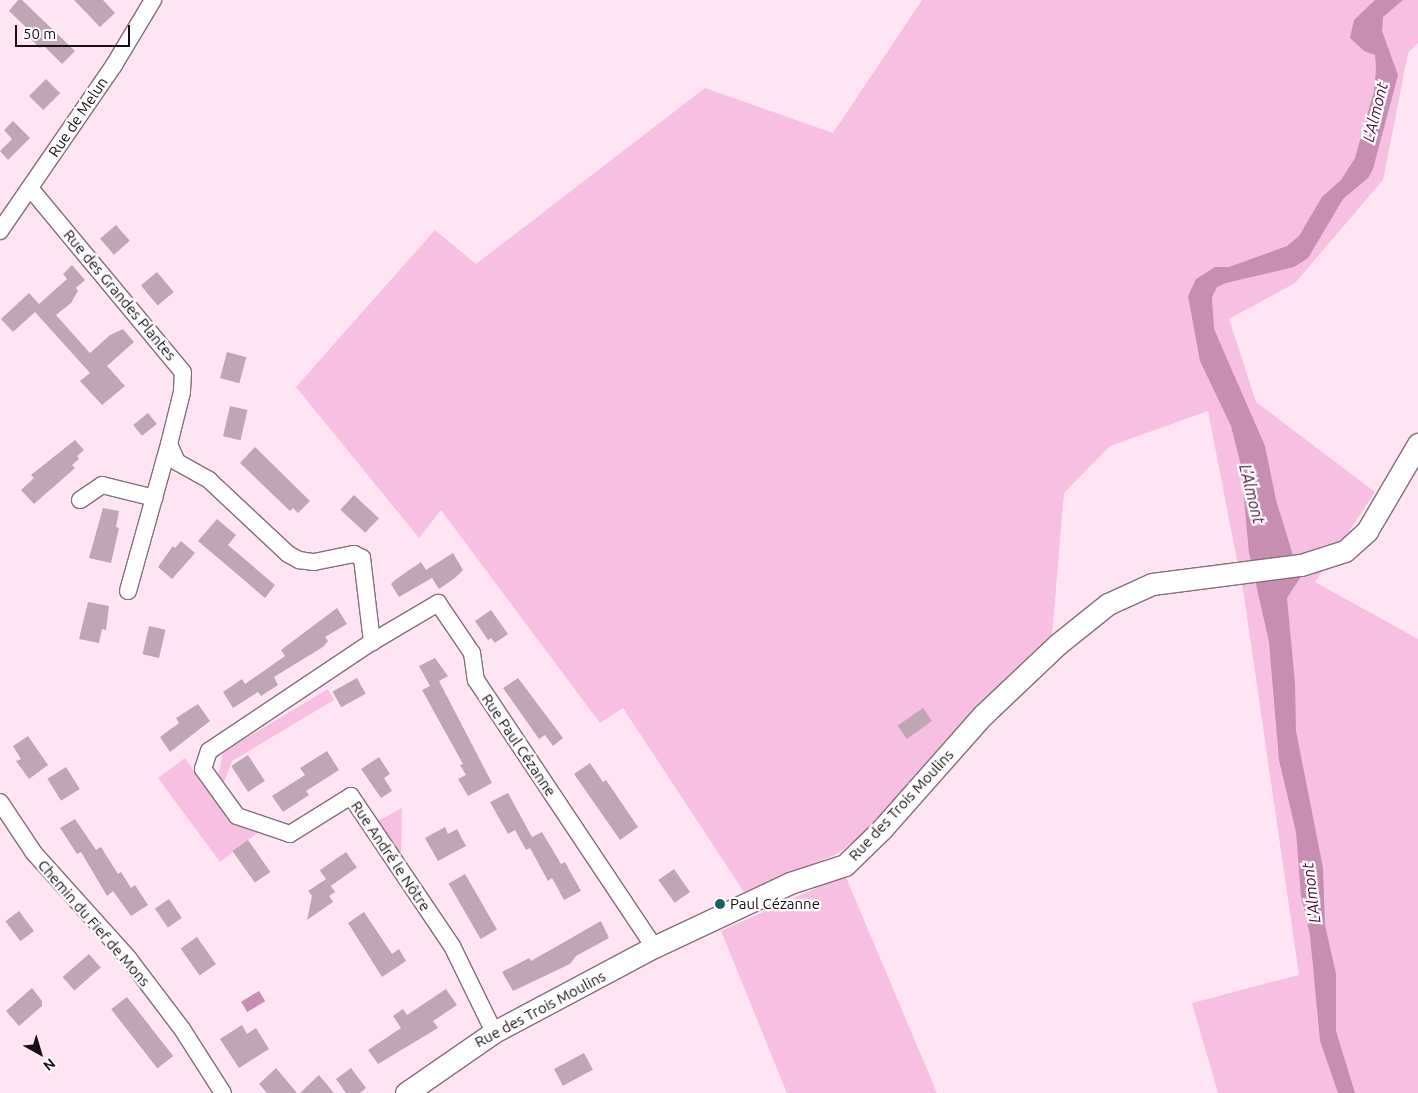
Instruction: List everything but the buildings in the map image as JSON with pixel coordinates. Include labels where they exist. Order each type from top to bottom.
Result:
[{"type":"street","name":"Rue de Melun","points":[[0,231],[114,64],[153,0]]},
{"type":"street","name":"Rue des Grandes Plantes","points":[[30,188],[183,372],[182,392],[169,444]]},
{"type":"street","points":[[128,591],[169,444]]},
{"type":"street","points":[[169,444],[177,462],[209,480],[288,554],[299,560],[314,562],[342,554],[354,554],[362,558],[372,642]]},
{"type":"street","name":"Rue des Trois Moulins","points":[[406,1093],[494,1032],[654,947],[790,883],[845,865],[983,715],[1058,644],[1108,604],[1152,584],[1301,565],[1345,551],[1368,532],[1418,444]]},
{"type":"street","points":[[80,500],[102,485],[154,498]]},
{"type":"street","name":"Rue Paul Cézanne","points":[[372,642],[438,603],[472,653],[476,680],[654,947]]},
{"type":"street","name":"Rue André le Nôtre","points":[[372,642],[209,751],[203,769],[237,816],[290,834],[351,796],[452,946],[494,1032]]},
{"type":"street","name":"Chemin du Fief de Mons","points":[[0,802],[34,853],[129,959],[182,1029],[223,1093]]},
{"type":"shaded area","points":[[922,0],[1418,0],[1418,43],[1408,53],[1383,180],[1295,283],[1229,319],[1256,402],[1375,492],[1315,582],[1418,639],[1418,1093],[1218,1093],[1192,1003],[1299,975],[1244,596],[1208,411],[1110,446],[1064,493],[1050,659],[923,789],[837,854],[744,892],[623,708],[600,723],[441,510],[419,538],[296,387],[435,230],[476,264],[705,88],[833,133]]},
{"type":"shaded area","points":[[328,689],[334,700],[232,761],[222,787],[217,781],[223,752]]},
{"type":"shaded area","points":[[185,758],[228,819],[260,831],[220,862],[158,778]]},
{"type":"shaded area","points":[[402,808],[401,861],[374,823]]},
{"type":"shaded area","points":[[845,875],[937,1093],[787,1093],[721,931]]},
{"type":"water","name":"L'Almont","points":[[1375,0],[1403,0],[1383,17],[1382,31],[1398,75],[1373,169],[1368,178],[1343,199],[1308,258],[1294,267],[1226,283],[1217,287],[1212,297],[1214,329],[1265,446],[1276,500],[1300,578],[1287,598],[1295,683],[1296,731],[1323,868],[1325,925],[1336,974],[1336,1031],[1355,1093],[1338,1093],[1320,1041],[1310,935],[1301,896],[1296,832],[1279,760],[1269,642],[1249,553],[1241,466],[1231,426],[1200,361],[1188,296],[1196,279],[1215,267],[1229,267],[1287,246],[1299,236],[1322,197],[1341,180],[1355,158],[1374,91],[1376,69],[1375,55],[1364,51],[1350,38],[1354,20]]},
{"type":"water","points":[[259,991],[265,1001],[247,1012],[241,1002]]},
{"type":"place","name":"Paul Cézanne","points":[[720,904]]}]
